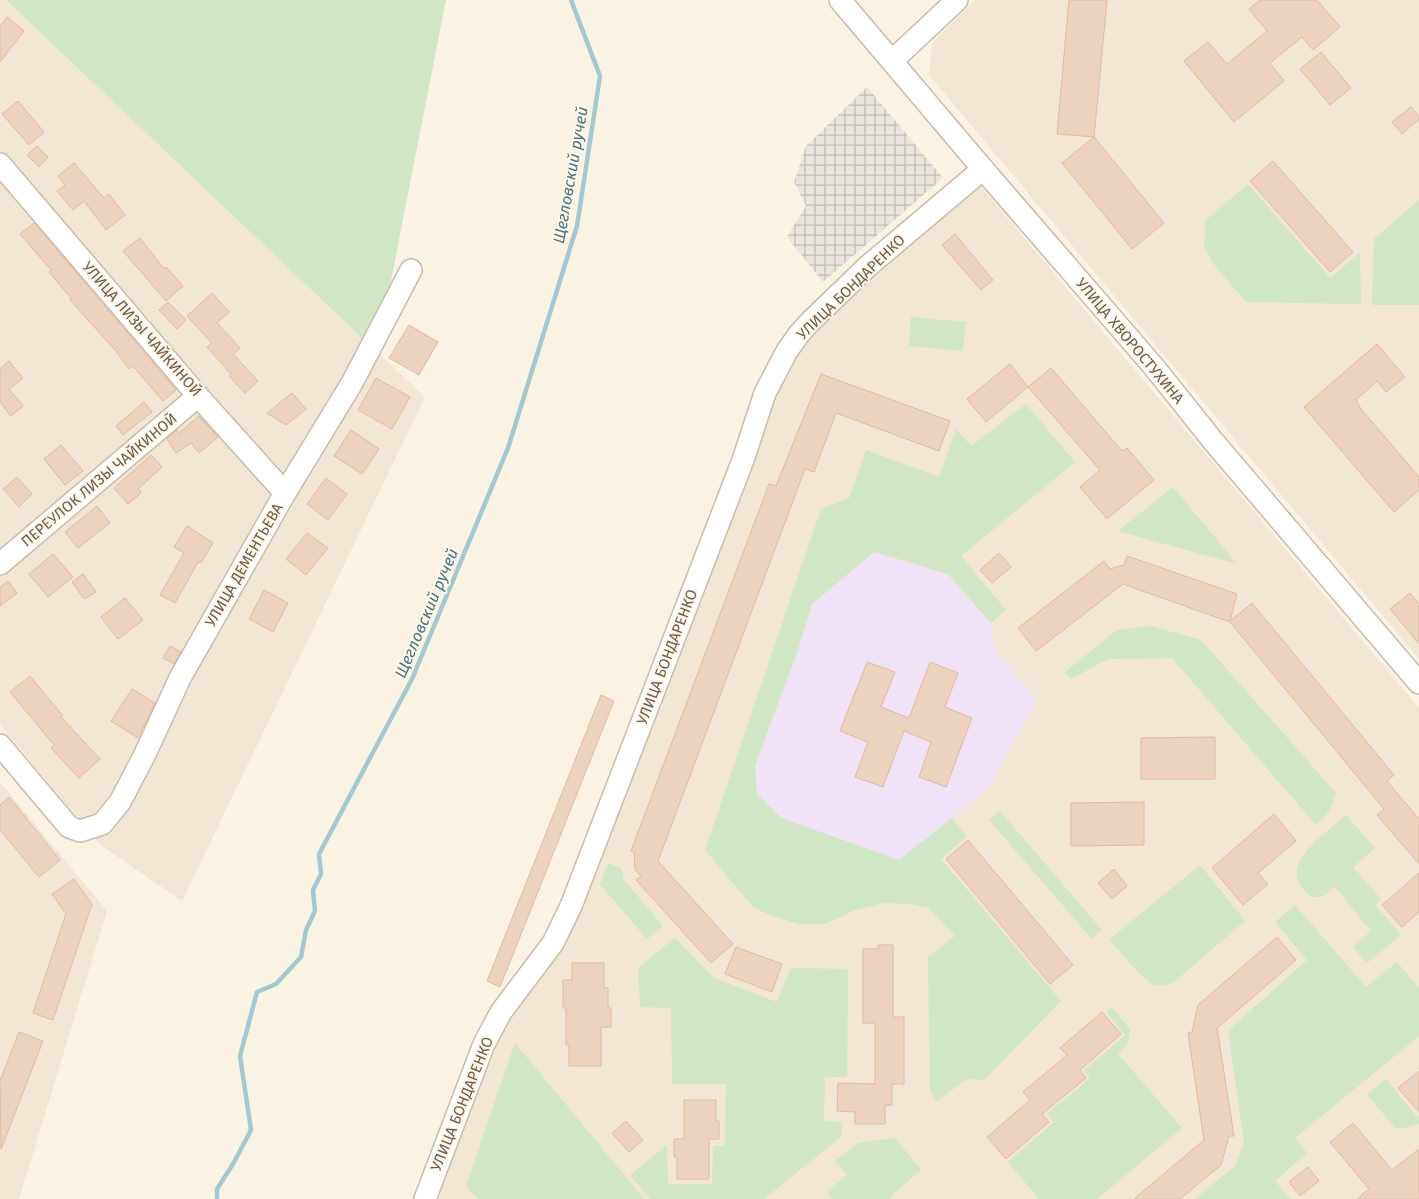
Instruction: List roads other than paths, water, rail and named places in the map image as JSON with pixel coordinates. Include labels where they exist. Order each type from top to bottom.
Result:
[{"type":"street","name":"УЛИЦА ХВОРОСТУХИНА","points":[[840,0],[1145,356],[1213,441],[1419,683]]},
{"type":"street","points":[[892,62],[957,0]]},
{"type":"street","name":"УЛИЦА ЛИЗЫ ЧАЙКИНОЙ","points":[[0,164],[198,396],[285,493]]},
{"type":"street","name":"УЛИЦА БОНДАРЕНКО","points":[[425,1199],[484,1044],[501,1012],[553,942],[571,906],[744,460],[765,393],[787,351],[810,322],[868,267],[983,169]]},
{"type":"street","name":"УЛИЦА ДЕМЕНТЬЕВА","points":[[0,745],[62,820],[70,827],[80,831],[102,824],[120,802],[145,754],[180,678],[285,493],[352,383],[411,270]]},
{"type":"street","name":"ПЕРЕУЛОК ЛИЗЫ ЧАЙКИНОЙ","points":[[0,564],[198,396]]},
{"type":"waterway","name":"Щегловский ручей","points":[[217,1199],[217,1189],[251,1130],[240,1056],[257,992],[276,984],[301,957],[306,930],[315,911],[313,890],[321,874],[319,854],[412,679],[508,448],[577,226],[600,76],[571,0]]}]
